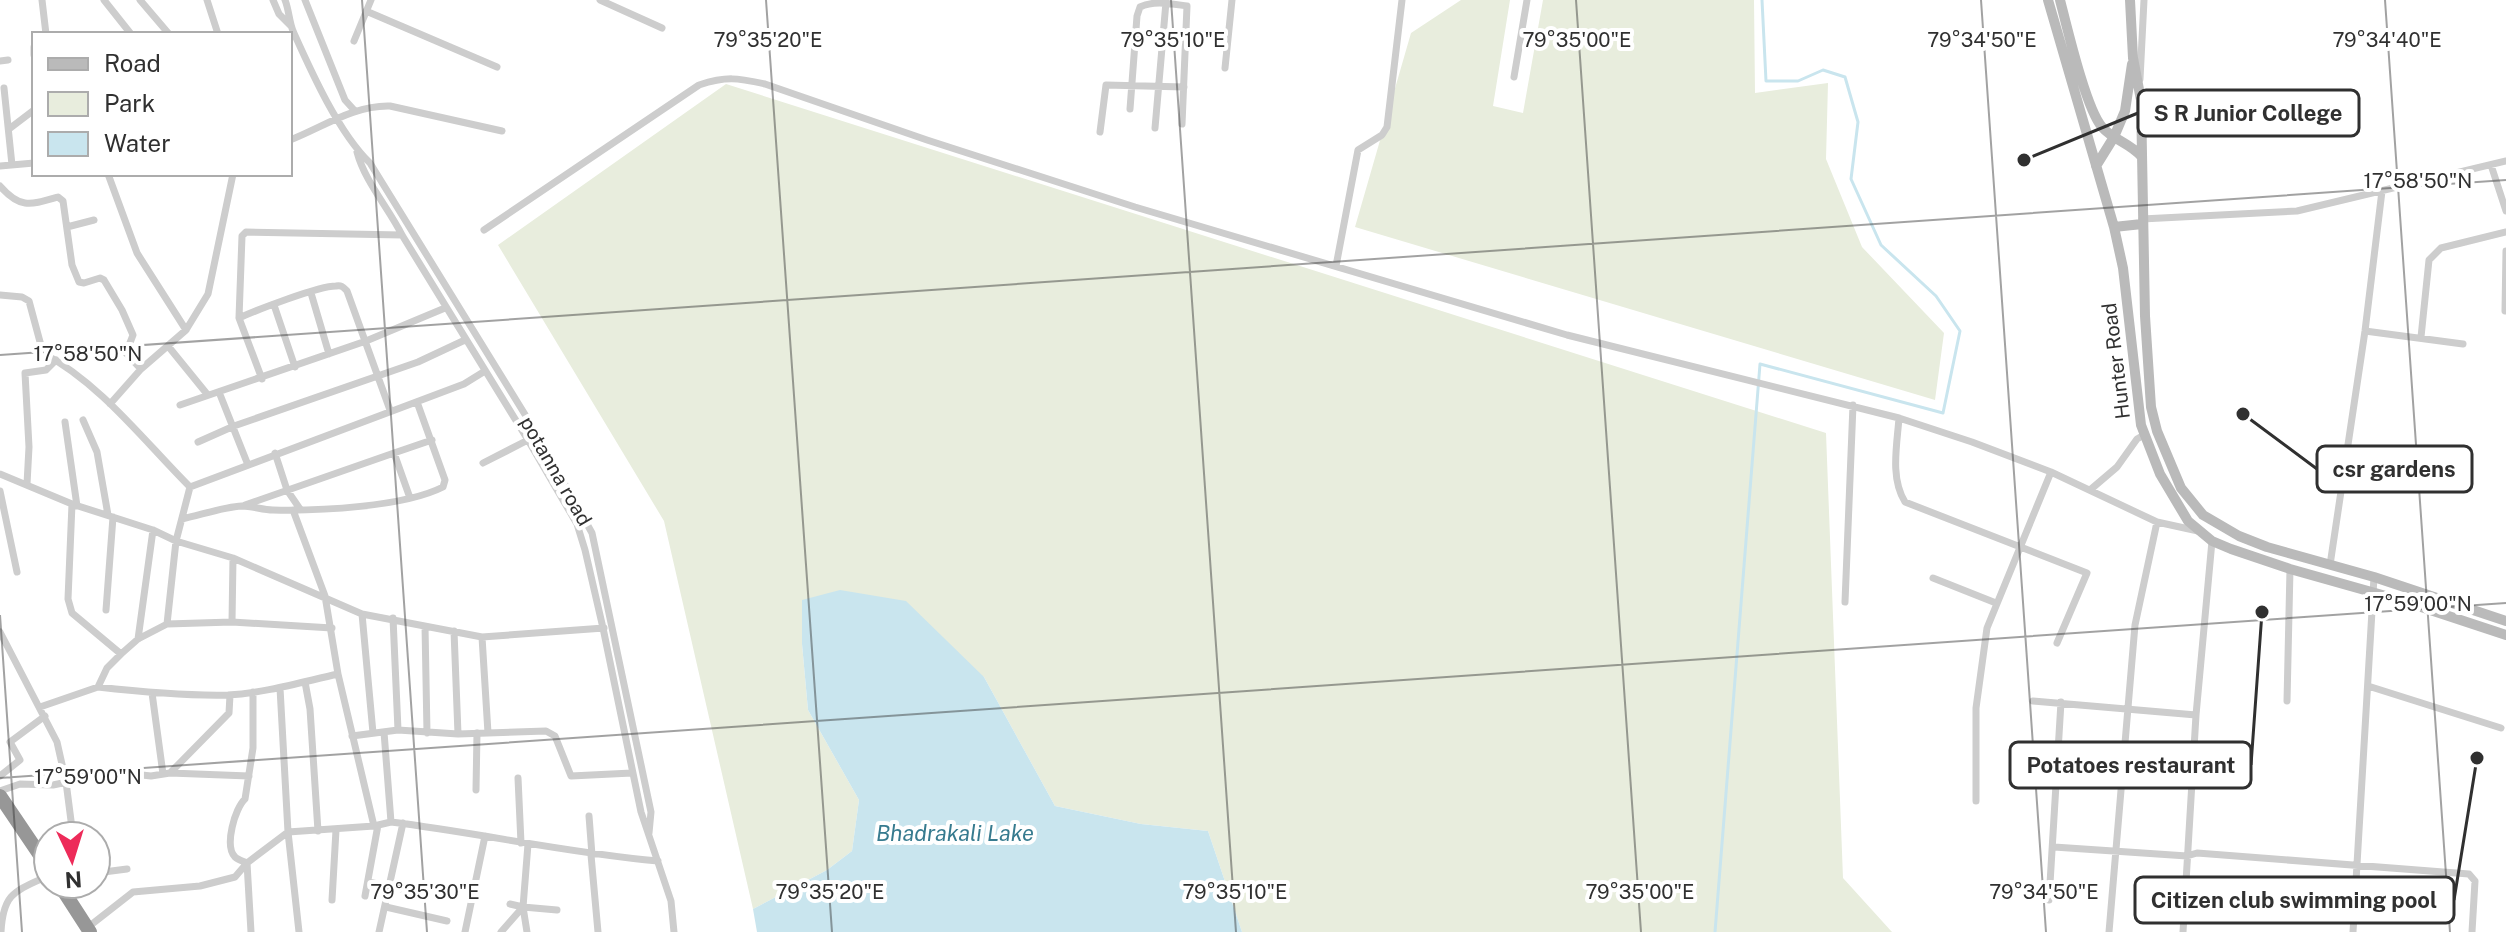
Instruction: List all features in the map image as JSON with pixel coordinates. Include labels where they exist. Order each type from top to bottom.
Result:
[{"type":"highway","points":[[0,794],[32,843]]},
{"type":"highway","points":[[69,900],[88,930]]},
{"type":"main road","name":"Hunter Road","points":[[2048,0],[2114,227],[2123,268],[2144,435],[2160,474],[2181,510],[2212,541],[2290,569],[2374,592],[2506,635]]},
{"type":"main road","points":[[2060,0],[2095,118],[2114,137],[2134,148],[2142,157]]},
{"type":"main road","points":[[2096,166],[2125,111],[2133,58],[2130,3]]},
{"type":"main road","name":"Hunter Road","points":[[2133,58],[2140,85],[2145,316],[2153,418],[2181,488],[2203,515],[2219,526],[2267,547],[2374,577],[2506,621]]},
{"type":"main road","points":[[2114,227],[2142,222]]},
{"type":"street","points":[[42,0],[46,32]]},
{"type":"street","points":[[104,0],[129,32]]},
{"type":"street","points":[[140,0],[167,32]]},
{"type":"street","points":[[207,0],[217,32]]},
{"type":"street","name":"potanna road","points":[[273,0],[279,14],[291,26]]},
{"type":"street","name":"potanna road","points":[[285,0],[291,26],[338,120],[357,150],[370,163],[586,519],[596,547],[614,627],[651,812],[649,833]]},
{"type":"street","points":[[305,0],[351,112]]},
{"type":"street","points":[[354,41],[371,0]]},
{"type":"street","points":[[600,0],[662,28]]},
{"type":"street","points":[[1225,68],[1232,0]]},
{"type":"street","points":[[1336,266],[1358,150],[1382,135],[1387,127],[1402,0]]},
{"type":"street","points":[[1514,77],[1527,0]]},
{"type":"street","points":[[2140,85],[2144,0]]},
{"type":"street","points":[[1155,128],[1166,2]]},
{"type":"street","points":[[1130,109],[1140,7],[1166,2],[1188,8],[1182,124]]},
{"type":"street","points":[[366,11],[497,67]]},
{"type":"street","points":[[292,49],[302,48]]},
{"type":"street","points":[[484,230],[699,85],[724,77],[765,84],[1135,207],[1567,335],[1899,418],[2051,472],[2157,522],[2199,531]]},
{"type":"street","points":[[1100,132],[1106,85],[1184,87]]},
{"type":"street","points":[[4,88],[12,165]]},
{"type":"street","points":[[292,139],[351,112],[374,106],[390,106],[502,131]]},
{"type":"street","points":[[9,129],[32,112]]},
{"type":"street","name":"potanna road","points":[[357,150],[362,169],[388,207],[445,308],[577,524],[603,628],[641,812],[671,901],[674,932]]},
{"type":"street","points":[[2142,222],[2297,211],[2506,161]]},
{"type":"street","points":[[0,166],[32,163]]},
{"type":"street","points":[[2491,165],[2506,211]]},
{"type":"street","points":[[109,176],[137,253],[186,330]]},
{"type":"street","points":[[110,404],[141,369],[186,330],[208,294],[233,176]]},
{"type":"street","points":[[0,186],[23,204],[61,198],[72,265],[79,282],[104,280],[132,331],[126,353],[141,369]]},
{"type":"street","points":[[2330,565],[2365,331],[2382,191]]},
{"type":"street","points":[[67,227],[94,220]]},
{"type":"street","points":[[262,379],[239,318],[242,236],[246,232],[402,235]]},
{"type":"street","points":[[2421,337],[2429,260],[2441,248],[2506,232]]},
{"type":"street","points":[[2505,311],[2506,251]]},
{"type":"street","points":[[239,318],[311,293],[342,287],[347,291],[390,410]]},
{"type":"street","points":[[311,293],[329,354]]},
{"type":"street","points":[[0,295],[22,297],[29,301],[43,353],[110,404],[190,487]]},
{"type":"street","points":[[274,305],[295,367]]},
{"type":"street","points":[[180,405],[295,367],[445,308]]},
{"type":"street","points":[[2365,331],[2463,344]]},
{"type":"street","points":[[198,442],[234,426],[447,351],[465,340]]},
{"type":"street","points":[[168,346],[207,394]]},
{"type":"street","points":[[27,484],[29,447],[25,373],[46,370],[56,360]]},
{"type":"street","points":[[190,487],[464,384],[485,371]]},
{"type":"street","points":[[219,392],[248,465]]},
{"type":"street","points":[[244,506],[296,510],[361,505],[430,494],[444,485],[445,480],[417,402]]},
{"type":"street","points":[[1845,602],[1853,405]]},
{"type":"street","points":[[1899,418],[1896,467],[1900,494],[1905,502],[2087,573],[2057,643]]},
{"type":"street","points":[[83,420],[97,452],[111,516],[106,610]]},
{"type":"street","points":[[65,422],[74,505],[68,599],[72,613],[121,654]]},
{"type":"street","points":[[2090,490],[2117,467],[2137,439],[2144,435]]},
{"type":"street","points":[[182,519],[244,506],[432,440]]},
{"type":"street","points":[[483,463],[528,440]]},
{"type":"street","points":[[275,453],[325,596],[338,674],[376,826],[365,896]]},
{"type":"street","points":[[394,453],[410,498]]},
{"type":"street","points":[[1976,801],[1976,708],[1987,628],[2051,472]]},
{"type":"street","points":[[0,474],[74,505],[233,558],[362,614],[482,637],[614,627]]},
{"type":"street","points":[[167,624],[176,541],[190,487]]},
{"type":"street","points":[[0,491],[17,572]]},
{"type":"street","points":[[2109,932],[2135,625],[2157,522]]},
{"type":"street","points":[[138,639],[153,530]]},
{"type":"street","points":[[2183,932],[2196,715],[2212,541]]},
{"type":"street","points":[[232,622],[233,558]]},
{"type":"street","points":[[2287,701],[2290,569]]},
{"type":"street","points":[[2353,932],[2374,577]]},
{"type":"street","points":[[1933,578],[1996,603]]},
{"type":"street","points":[[362,614],[373,733]]},
{"type":"street","points":[[393,618],[398,730]]},
{"type":"street","points":[[98,687],[107,668],[121,654],[138,639],[167,624],[232,622],[332,628]]},
{"type":"street","points":[[425,626],[427,733]]},
{"type":"street","points":[[454,631],[458,734]]},
{"type":"street","points":[[0,632],[57,742],[71,820]]},
{"type":"street","points":[[482,637],[488,733]]},
{"type":"street","points":[[40,707],[98,687],[152,693],[230,695],[280,688],[338,674]]},
{"type":"street","points":[[305,682],[310,709],[318,831]]},
{"type":"street","points":[[2368,686],[2501,728]]},
{"type":"street","points":[[280,688],[288,832],[299,932]]},
{"type":"street","points":[[247,863],[234,856],[231,850],[233,822],[237,805],[245,799],[253,748],[253,692]]},
{"type":"street","points":[[152,693],[166,773]]},
{"type":"street","points":[[166,773],[229,713],[230,695]]},
{"type":"street","points":[[2033,701],[2196,715]]},
{"type":"street","points":[[2049,900],[2061,702]]},
{"type":"street","points":[[0,776],[20,760],[10,742],[45,716]]},
{"type":"street","points":[[352,736],[398,730],[458,734],[546,731],[555,736],[571,776],[632,773]]},
{"type":"street","points":[[384,732],[391,822]]},
{"type":"street","points":[[476,790],[477,733]]},
{"type":"street","points":[[0,794],[20,784],[40,786],[115,772],[151,776],[166,773],[249,776]]},
{"type":"street","points":[[518,778],[524,844],[523,907],[527,932]]},
{"type":"street","points":[[589,816],[598,932]]},
{"type":"street","points":[[88,930],[133,892],[235,877],[247,863],[288,832],[336,830],[391,822],[592,855],[658,861]]},
{"type":"street","points":[[379,932],[403,823]]},
{"type":"street","points":[[332,900],[336,830]]},
{"type":"street","points":[[465,932],[485,836]]},
{"type":"street","points":[[2054,847],[2187,856],[2197,853],[2469,874],[2475,881],[2472,932]]},
{"type":"street","points":[[247,863],[251,932]]},
{"type":"street","points":[[112,871],[127,869]]},
{"type":"street","points":[[368,882],[422,893]]},
{"type":"street","points":[[1,932],[2,909],[17,890],[32,883]]},
{"type":"street","points":[[510,904],[557,910]]},
{"type":"street","points":[[386,907],[447,921]]},
{"type":"street","points":[[501,932],[523,907]]},
{"type":"green space","points":[[1461,0],[1510,0],[1493,106],[1523,113],[1543,0],[1754,0],[1755,93],[1828,83],[1826,159],[1862,247],[1944,333],[1935,400],[1355,227],[1411,33]]},
{"type":"green space","points":[[726,84],[1826,433],[1843,878],[1892,932],[1242,932],[1208,831],[1141,824],[1055,806],[984,677],[802,600],[808,710],[859,800],[852,851],[827,870],[753,909],[664,521],[498,245]]},
{"type":"water","name":"Bhadrakali Lake","points":[[840,590],[906,601],[984,677],[1055,806],[1141,824],[1208,831],[1242,932],[757,932],[753,909],[827,870],[852,851],[859,800],[808,710],[802,644],[802,600]]},
{"type":"waterway","points":[[1715,932],[1760,364],[1943,413],[1960,331],[1936,296],[1881,245],[1851,179],[1858,122],[1845,77],[1823,70],[1798,81],[1766,81],[1762,0]]},
{"type":"place","name":"S R Junior College","points":[[2024,160]]},
{"type":"place","name":"csr gardens","points":[[2243,414]]},
{"type":"place","name":"Potatoes restaurant","points":[[2262,612]]},
{"type":"place","name":"Citizen club swimming pool","points":[[2477,758]]}]
